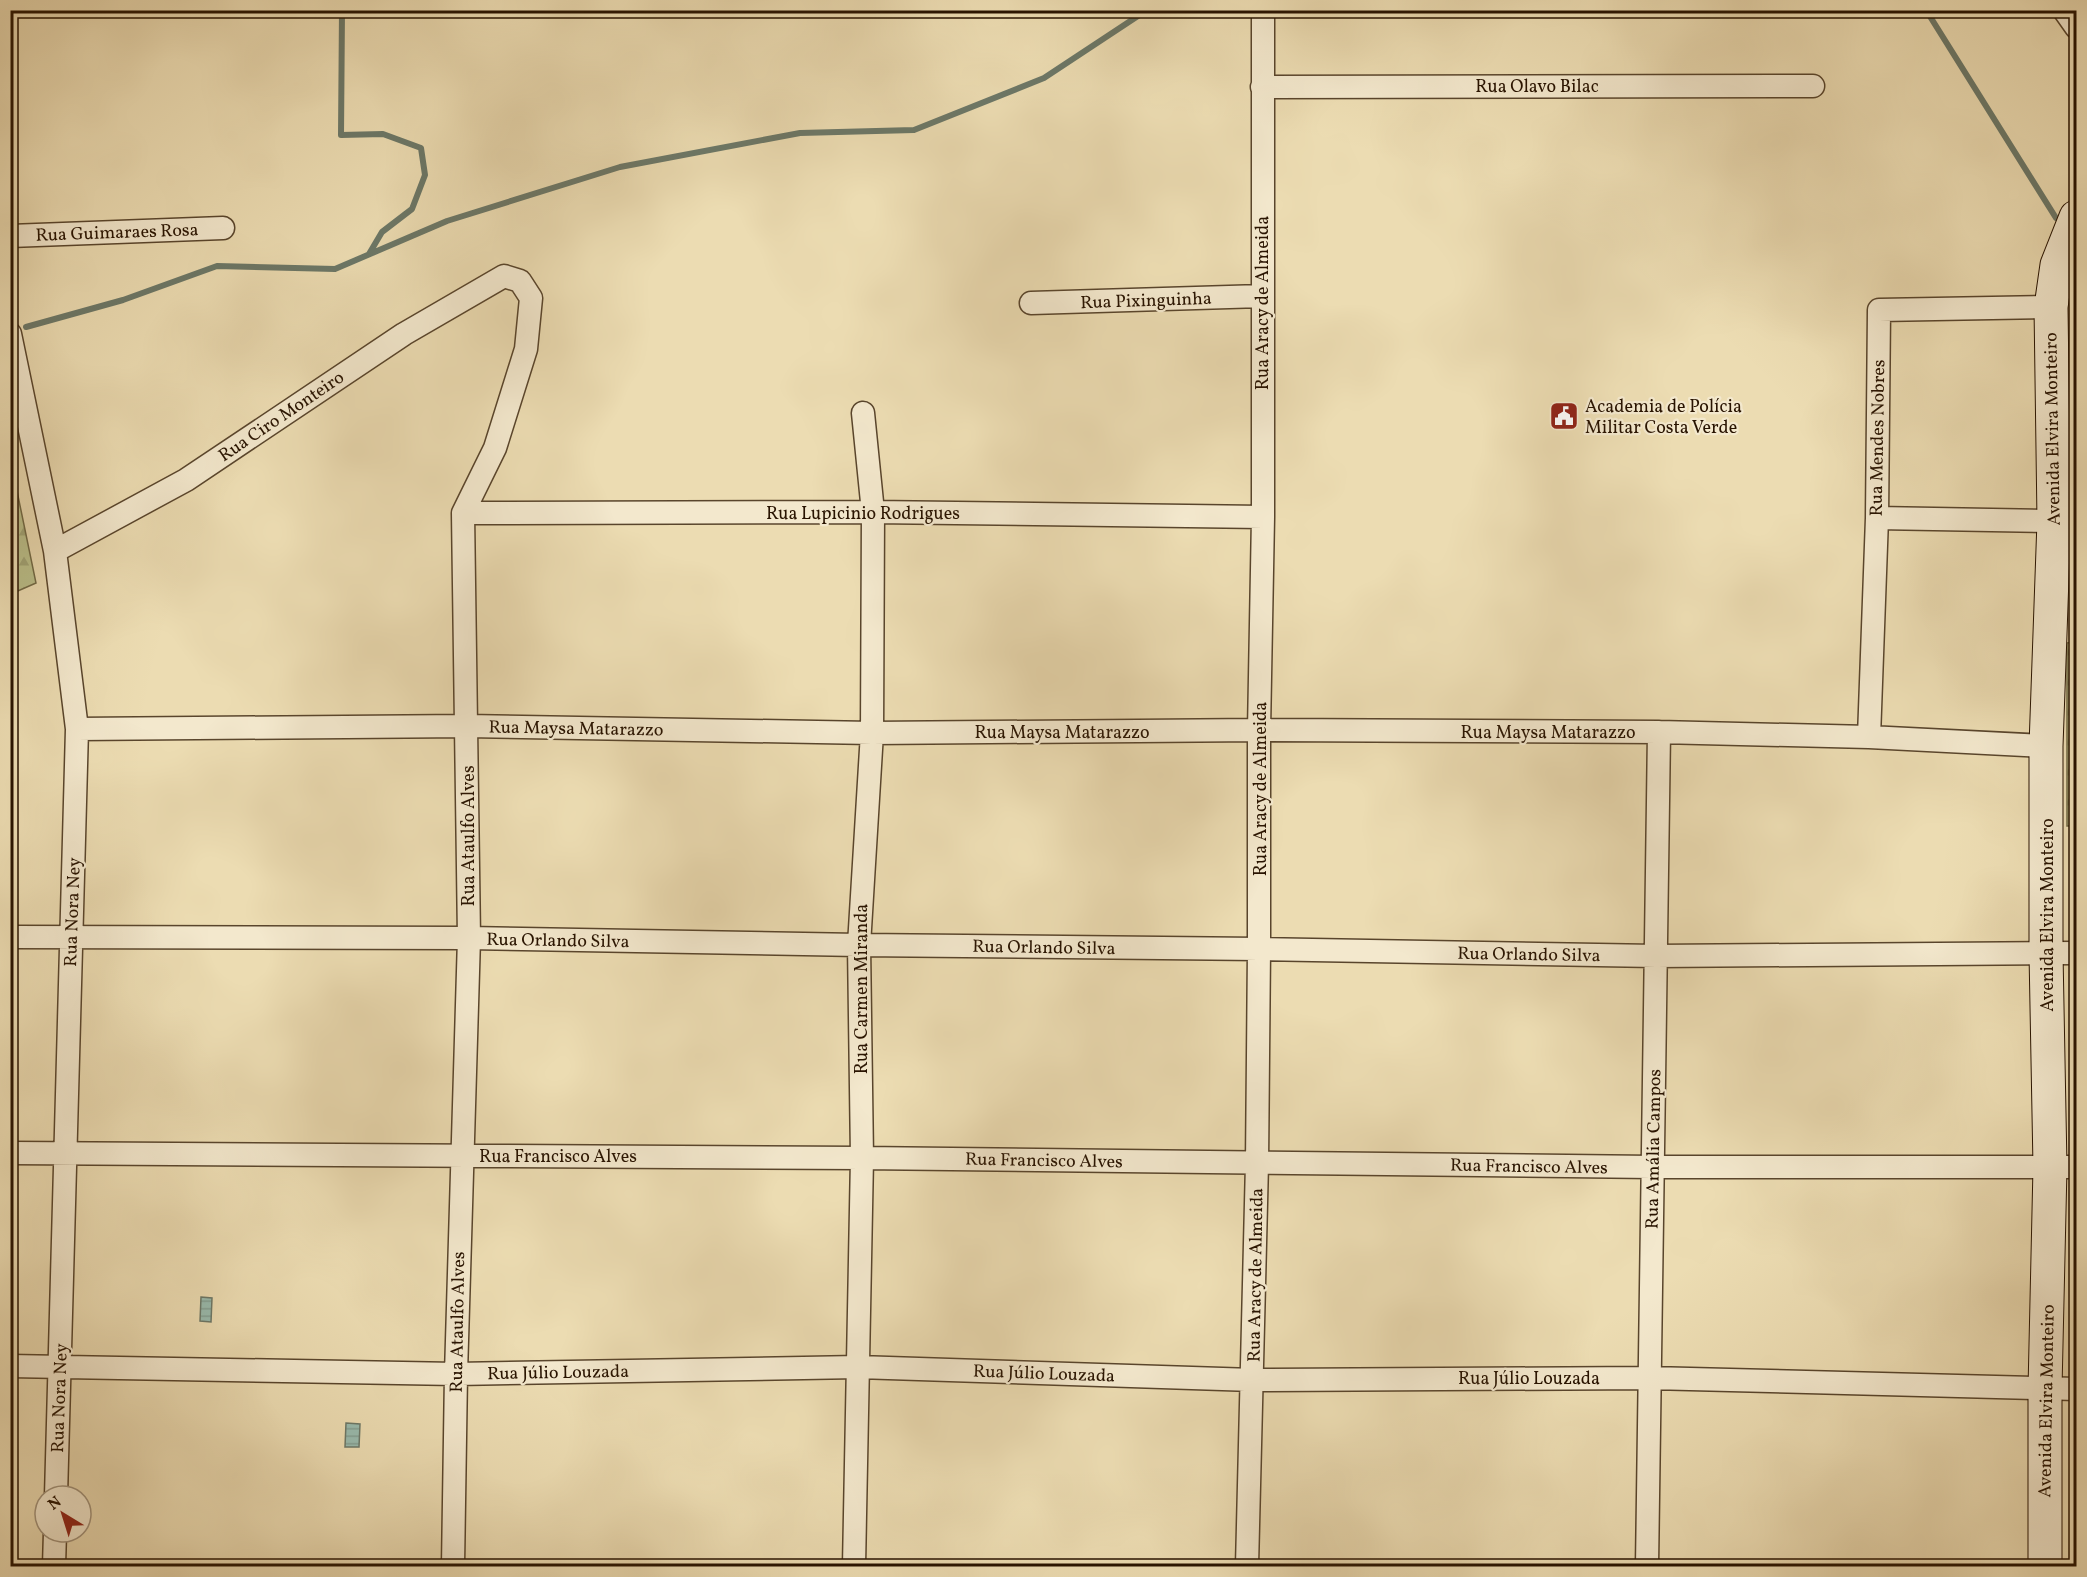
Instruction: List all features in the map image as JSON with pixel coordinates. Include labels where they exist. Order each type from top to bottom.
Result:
[{"type":"street","name":"Rua Aracy de Almeida","points":[[1247,1566],[1257,1163],[1259,730],[1263,517],[1263,10]]},
{"type":"street","points":[[2064,10],[2076,27]]},
{"type":"street","name":"Rua Olavo Bilac","points":[[1262,87],[1813,86]]},
{"type":"street","name":"Avenida Elvira Monteiro","points":[[2045,1566],[2061,1389],[2063,1167],[2061,953],[2046,746],[2065,520],[2051,307],[2057,265],[2076,217]]},
{"type":"street","name":"Rua Guimaraes Rosa","points":[[10,236],[223,228]]},
{"type":"street","name":"Rua Ataulfo Alves","points":[[453,1566],[461,1155],[469,938],[463,513],[495,448],[526,349],[531,298],[520,281],[504,276]]},
{"type":"street","name":"Rua Ciro Monteiro","points":[[55,551],[186,480],[404,334],[504,276]]},
{"type":"street","name":"Rua Pixinguinha","points":[[1031,303],[1262,296]]},
{"type":"street","name":"Rua Mendes Nobres","points":[[1869,737],[1877,518],[1879,310],[2051,307]]},
{"type":"street","name":"Rua Nora Ney","points":[[10,334],[55,551],[77,729],[56,1484]]},
{"type":"street","name":"Rua Carmen Miranda","points":[[854,1566],[862,1158],[859,945],[872,733],[873,512],[863,413]]},
{"type":"street","name":"Rua Lupicinio Rodrigues","points":[[463,513],[873,512],[1263,517]]},
{"type":"street","points":[[1877,518],[2065,520]]},
{"type":"street","name":"Rua Maysa Matarazzo","points":[[77,729],[467,726],[872,733],[1259,730],[1659,732],[1869,737],[2046,746]]},
{"type":"street","name":"Rua Amália Campos","points":[[1647,1566],[1659,732]]},
{"type":"street","name":"Rua Orlando Silva","points":[[10,937],[469,938],[1656,957],[2061,953]]},
{"type":"street","name":"Rua Francisco Alves","points":[[10,1153],[862,1158],[1653,1167],[2063,1167]]},
{"type":"street","name":"Rua Júlio Louzada","points":[[10,1366],[456,1374],[858,1367],[1252,1380],[1650,1378],[2061,1389]]},
{"type":"street","points":[[54,1566],[55,1544]]},
{"type":"green space","points":[[11,462],[36,583],[10,594]]},
{"type":"green space","points":[[2076,642],[2076,826],[2067,826],[2067,643]]},
{"type":"shaded area","points":[[201,1297],[212,1298],[211,1322],[200,1321]]},
{"type":"shaded area","points":[[346,1423],[360,1424],[359,1447],[345,1447]]},
{"type":"waterway","points":[[342,10],[341,135],[383,134],[421,148],[425,175],[412,209],[382,232],[369,254]]},
{"type":"waterway","points":[[26,327],[123,300],[217,266],[335,269],[447,221],[620,167],[800,133],[914,130],[1044,78],[1147,10]]},
{"type":"waterway","points":[[1926,10],[2056,218],[2064,223]]},
{"type":"place","name":"Academia de Polícia Militar Costa Verde","points":[[1564,416]]}]
